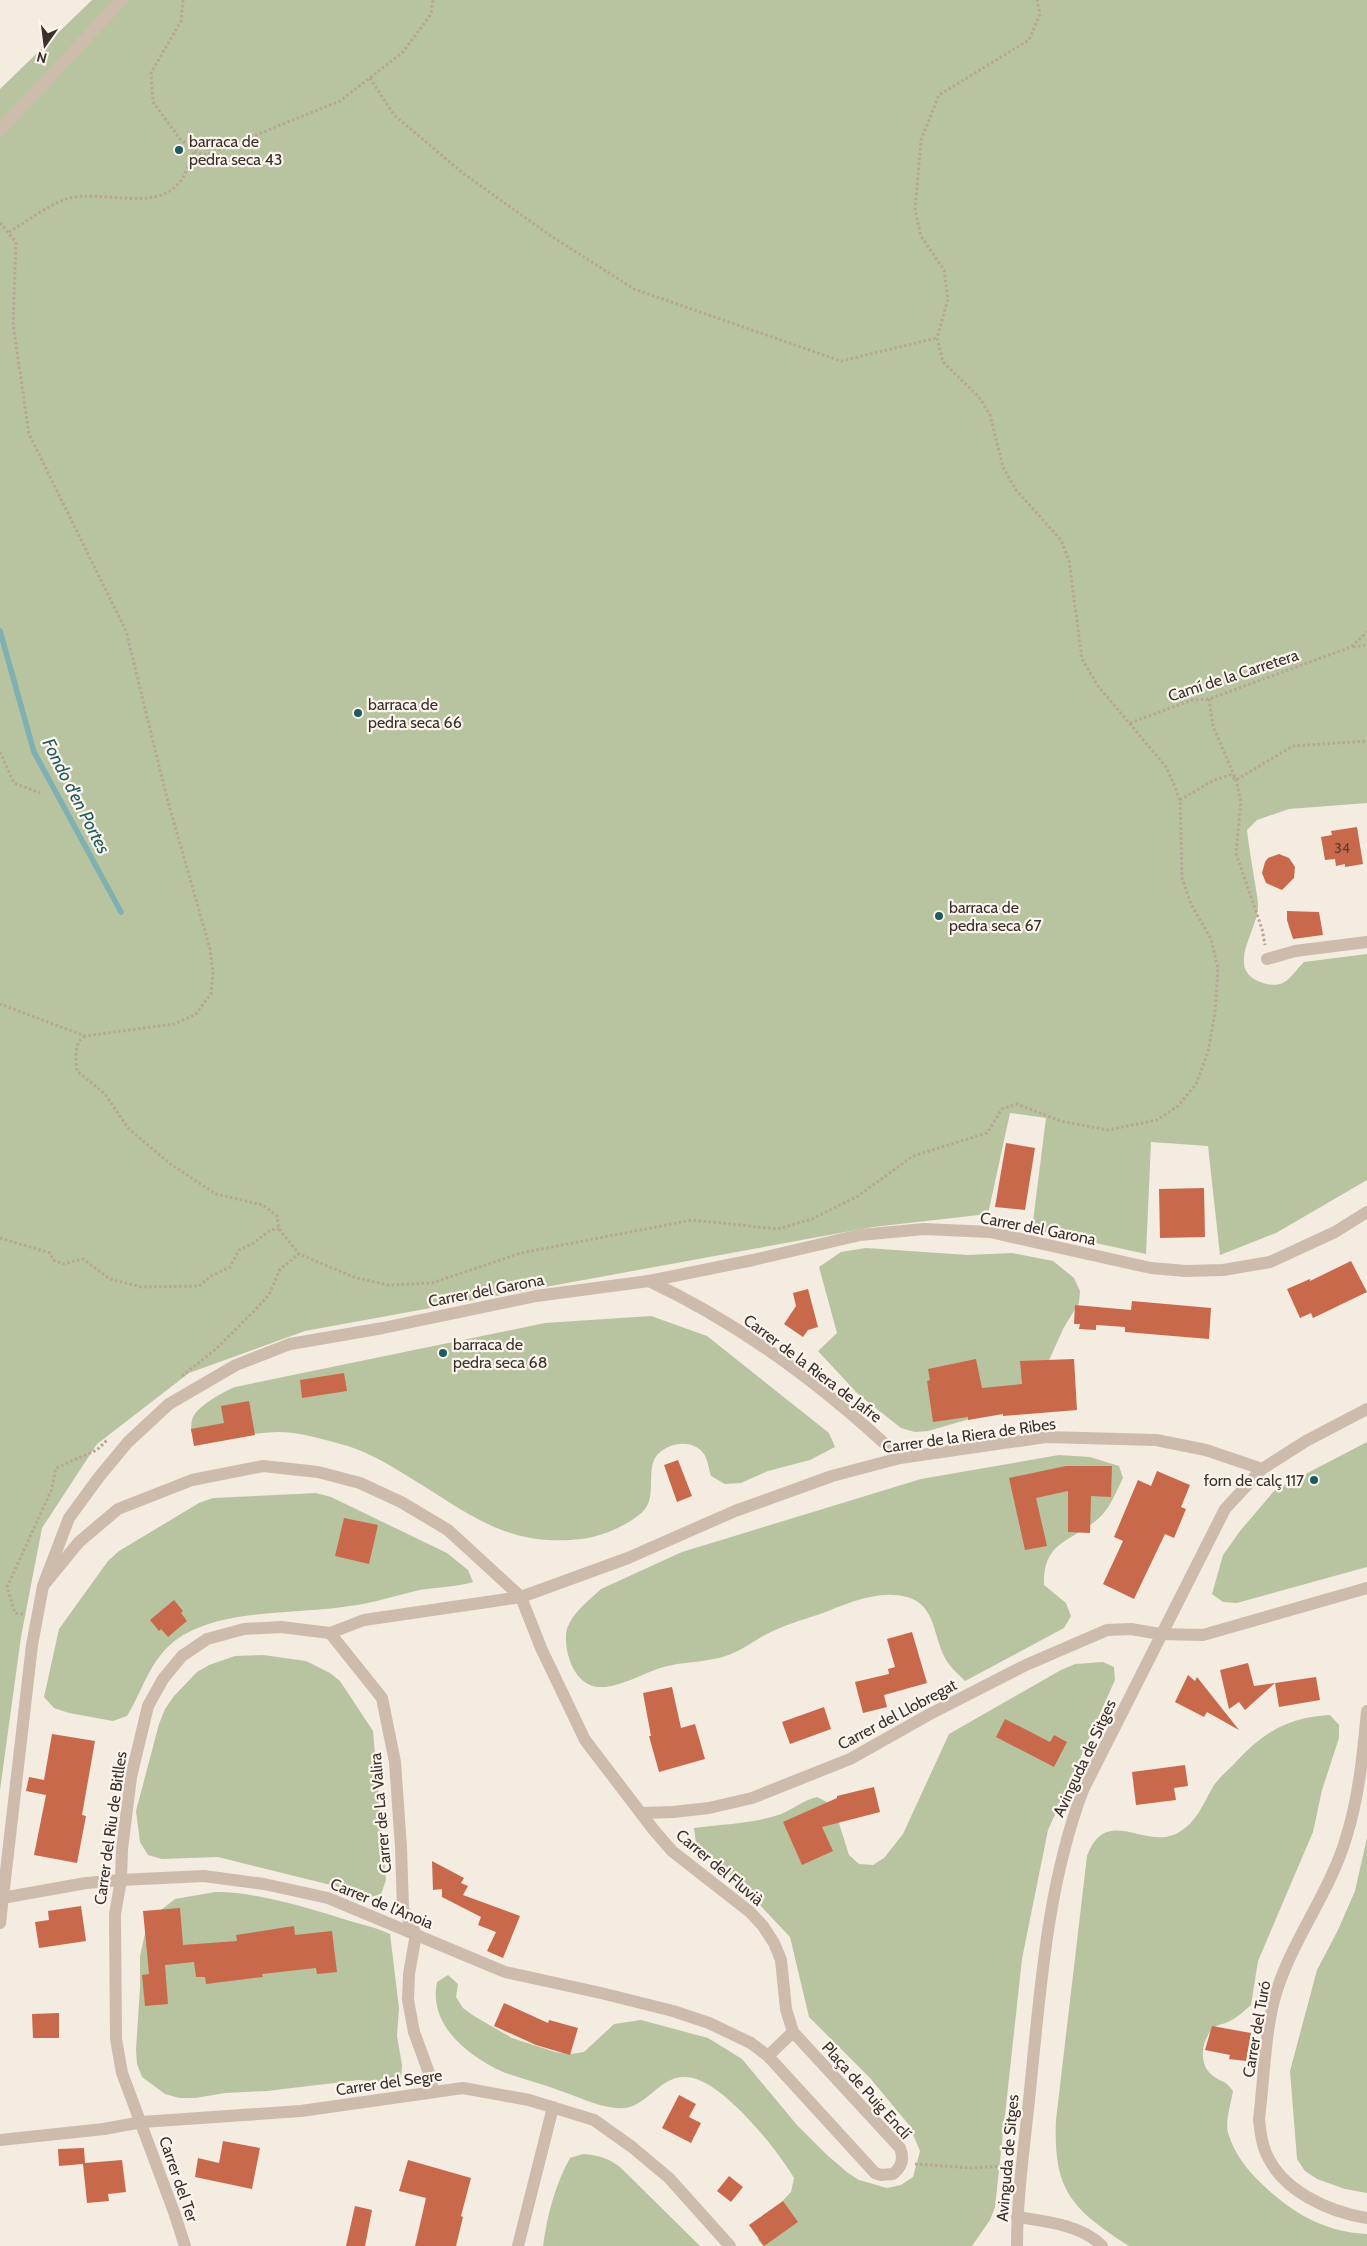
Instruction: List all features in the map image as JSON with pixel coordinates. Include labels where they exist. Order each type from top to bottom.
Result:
[{"type":"street","points":[[0,130],[122,0]]},
{"type":"street","points":[[1267,959],[1295,951],[1367,942]]},
{"type":"street","name":"Carrer del Garona","points":[[0,1923],[32,1645],[43,1586],[69,1518],[128,1442],[169,1404],[236,1365],[290,1344],[383,1328],[536,1296],[649,1281],[753,1260],[860,1235],[924,1229],[990,1232],[1151,1268],[1186,1271],[1223,1270],[1270,1262],[1335,1232],[1367,1212]]},
{"type":"street","name":"Carrer de la Riera de Jafre","points":[[649,1281],[682,1296],[780,1360],[847,1411],[900,1458]]},
{"type":"street","name":"Avinguda de Sitges","points":[[1017,2246],[1017,2217],[1048,1926],[1060,1862],[1083,1790],[1160,1634],[1225,1509],[1262,1468],[1367,1409]]},
{"type":"street","name":"Carrer de la Riera de Ribes","points":[[521,1597],[628,1558],[735,1511],[832,1476],[900,1458],[1046,1437],[1156,1440],[1206,1450],[1262,1468]]},
{"type":"street","points":[[43,1586],[79,1542],[118,1509],[192,1480],[263,1466],[318,1472],[360,1483],[402,1502],[448,1530],[521,1597]]},
{"type":"street","name":"Carrer del Llobregat","points":[[641,1813],[709,1808],[761,1794],[850,1758],[930,1714],[1026,1665],[1107,1630],[1131,1629],[1160,1634],[1203,1635],[1367,1588]]},
{"type":"street","name":"Carrer del Riu de Bitlles","points":[[142,2122],[122,2073],[116,2039],[115,1914],[121,1880],[122,1848],[131,1776],[148,1706],[163,1679],[182,1656],[207,1639],[244,1629],[281,1627],[330,1633],[364,1620],[521,1597]]},
{"type":"street","name":"Carrer del Fluvià","points":[[521,1597],[541,1648],[585,1740],[672,1851],[750,1912],[763,1926],[774,1943],[781,1960],[786,2009],[793,2032]]},
{"type":"street","name":"Carrer de La Valira","points":[[330,1633],[382,1698],[395,1762],[403,1909],[416,1934]]},
{"type":"street","name":"Carrer del Turó","points":[[1367,1711],[1361,1776],[1346,1839],[1332,1874],[1287,1960],[1276,1993],[1259,2119],[1260,2137],[1266,2154],[1275,2169],[1291,2185],[1323,2206],[1346,2214],[1367,2218]]},
{"type":"street","name":"Carrer de l'Anoia","points":[[2,1898],[86,1883],[121,1880],[204,1876],[264,1884],[328,1898],[504,1972],[601,1993],[673,2011],[709,2023],[752,2043],[768,2056]]},
{"type":"street","points":[[416,1934],[409,1974],[408,2000],[414,2032],[433,2091]]},
{"type":"street","points":[[768,2056],[793,2032]]},
{"type":"street","name":"Plaça de Puig Enclí","points":[[768,2056],[875,2173],[881,2175],[893,2174],[898,2170],[902,2159],[900,2148],[793,2032]]},
{"type":"street","name":"Carrer del Segre","points":[[0,2140],[104,2130],[142,2122],[301,2111],[463,2088],[529,2100],[594,2120],[632,2147],[669,2178],[730,2246]]},
{"type":"street","points":[[518,2246],[553,2107]]},
{"type":"street","name":"Carrer del Ter","points":[[142,2122],[184,2246]]},
{"type":"street","points":[[1017,2217],[1048,2222],[1080,2231],[1102,2246]]},
{"type":"path","points":[[184,0],[181,21],[151,73],[153,102],[180,139],[194,151],[206,155],[340,101],[403,52],[431,14],[433,0]]},
{"type":"path","points":[[85,1036],[81,1039],[76,1051],[77,1071],[105,1094],[128,1128],[169,1163],[216,1194],[263,1205],[277,1216],[279,1229],[299,1254],[354,1277],[387,1285],[432,1283],[521,1253],[692,1220],[778,1230],[812,1219],[858,1196],[913,1156],[987,1133],[1002,1109],[1017,1104],[1060,1122],[1108,1130],[1157,1120],[1178,1106],[1196,1084],[1208,1052],[1215,1013],[1218,968],[1211,939],[1191,904],[1182,878],[1180,800],[1167,768],[1098,686],[1082,659],[1069,561],[1061,540],[1016,490],[1003,467],[990,415],[979,397],[943,362],[937,338],[948,299],[944,270],[920,236],[915,210],[921,140],[939,96],[1029,40],[1040,14],[1037,0]]},
{"type":"path","points":[[370,78],[394,115],[464,174],[551,236],[634,289],[841,361],[937,338]]},
{"type":"path","points":[[9,232],[64,199],[90,195],[145,200],[170,191],[182,179],[194,151]]},
{"type":"path","points":[[0,224],[16,242],[12,324],[29,434],[126,631],[167,798],[210,949],[213,972],[211,994],[195,1015],[174,1024],[85,1036],[0,1004]]},
{"type":"path","name":"Camí de la Carretera","points":[[1130,723],[1192,700],[1209,699],[1351,647],[1367,632]]},
{"type":"path","points":[[1351,647],[1367,645]]},
{"type":"path","points":[[1209,699],[1213,726],[1236,780],[1241,802],[1236,852],[1262,928],[1267,959]]},
{"type":"path","points":[[1236,780],[1293,746],[1367,741]]},
{"type":"path","points":[[0,752],[14,783],[40,793]]},
{"type":"path","points":[[1180,800],[1214,780],[1230,775],[1236,780]]},
{"type":"path","points":[[0,1238],[50,1253],[53,1260],[63,1264],[83,1259],[110,1279],[141,1287],[199,1286],[210,1276],[230,1267],[239,1250],[254,1243],[270,1230],[279,1229]]},
{"type":"path","points":[[902,2159],[911,2163],[972,2168],[1005,2166]]},
{"type":"green space","points":[[92,0],[1367,0],[1367,803],[1289,809],[1257,820],[1247,830],[1258,906],[1257,916],[1245,949],[1244,960],[1245,969],[1251,977],[1263,983],[1277,985],[1291,977],[1304,962],[1367,954],[1367,1180],[1276,1233],[1220,1255],[1208,1146],[1151,1142],[1146,1254],[1032,1229],[1046,1118],[1010,1113],[988,1214],[873,1227],[305,1331],[189,1373],[97,1444],[42,1528],[21,1637],[0,1790],[0,89]]},
{"type":"green space","points":[[866,1248],[968,1255],[1012,1253],[1053,1261],[1074,1278],[1080,1291],[1079,1303],[1064,1327],[1045,1369],[980,1416],[928,1431],[915,1432],[901,1428],[858,1394],[818,1351],[837,1333],[819,1267],[841,1252]]},
{"type":"green space","points":[[651,1316],[707,1336],[829,1433],[835,1447],[810,1460],[768,1471],[741,1483],[725,1484],[711,1476],[705,1456],[699,1449],[688,1444],[675,1445],[663,1450],[654,1460],[650,1496],[645,1509],[640,1514],[616,1529],[597,1536],[581,1539],[553,1540],[528,1537],[505,1531],[484,1522],[387,1464],[348,1446],[286,1432],[212,1436],[191,1432],[192,1420],[198,1410],[217,1396],[235,1387],[545,1323]]},
{"type":"green space","points":[[1367,1442],[1367,1567],[1237,1603],[1223,1602],[1212,1594],[1223,1555],[1240,1531],[1275,1490]]},
{"type":"green space","points":[[1059,1455],[1090,1457],[1119,1466],[1123,1478],[1111,1502],[1099,1519],[1058,1546],[1047,1561],[1044,1585],[1066,1603],[1071,1616],[1064,1628],[965,1681],[945,1658],[929,1614],[916,1601],[896,1595],[873,1596],[851,1602],[780,1628],[731,1654],[713,1659],[666,1666],[629,1681],[607,1687],[592,1686],[584,1682],[578,1676],[570,1661],[566,1644],[567,1629],[574,1616],[585,1604],[601,1589],[682,1552],[921,1479]]},
{"type":"green space","points":[[316,1493],[331,1497],[447,1553],[468,1570],[473,1582],[420,1590],[359,1605],[231,1618],[208,1624],[188,1633],[162,1653],[127,1716],[113,1721],[69,1713],[54,1708],[44,1697],[59,1629],[108,1561],[119,1551],[199,1503],[213,1498]]},
{"type":"green space","points":[[263,1655],[306,1661],[330,1673],[340,1681],[373,1731],[386,1880],[381,1894],[368,1898],[343,1888],[218,1857],[162,1859],[148,1855],[140,1842],[136,1811],[159,1724],[165,1709],[174,1696],[197,1672],[209,1665],[235,1656]]},
{"type":"green space","points":[[1103,1662],[1114,1667],[1115,1680],[1048,1830],[1022,1959],[995,2207],[990,2220],[972,2246],[763,2246],[758,2240],[760,2225],[791,2192],[794,2178],[776,2151],[749,2120],[720,2093],[706,2083],[693,2078],[681,2077],[662,2085],[637,2104],[627,2108],[601,2105],[503,2072],[464,2048],[445,2025],[439,2012],[436,1998],[437,1982],[448,1975],[458,1984],[456,1997],[463,2008],[474,2016],[512,2038],[555,2052],[571,2054],[584,2052],[614,2024],[641,2020],[708,2038],[742,2059],[797,2125],[848,2173],[859,2180],[887,2188],[901,2185],[913,2177],[920,2151],[909,2125],[870,2078],[809,2017],[790,1937],[743,1887],[696,1843],[694,1828],[765,1819],[817,1797],[829,1803],[836,1814],[849,1855],[859,1864],[873,1865],[884,1858],[903,1834],[949,1734],[1061,1670],[1075,1664]]},
{"type":"green space","points":[[1330,1715],[1339,1725],[1339,1738],[1322,1790],[1313,1832],[1258,1961],[1251,2005],[1236,2018],[1217,2026],[1210,2032],[1204,2044],[1203,2058],[1208,2070],[1215,2077],[1225,2082],[1233,2091],[1228,2118],[1228,2133],[1237,2154],[1251,2173],[1285,2204],[1310,2219],[1337,2229],[1367,2234],[1367,2246],[1129,2246],[1093,2221],[1080,2209],[1070,2196],[1058,2164],[1056,2120],[1087,1856],[1095,1840],[1105,1833],[1117,1830],[1155,1837],[1168,1836],[1181,1831],[1192,1822],[1216,1782],[1255,1743],[1277,1728],[1289,1723],[1315,1716]]},
{"type":"green space","points":[[1367,1838],[1367,2193],[1345,2189],[1317,2179],[1305,2171],[1297,2159],[1290,2071],[1317,1970],[1338,1930],[1355,1891]]},
{"type":"green space","points":[[215,1892],[247,1894],[283,1902],[390,1934],[399,2008],[397,2036],[402,2065],[401,2078],[388,2083],[359,2080],[267,2091],[179,2098],[165,2094],[142,2077],[137,2064],[136,2050],[140,1956],[146,1929],[152,1917],[175,1899]]},
{"type":"green space","points":[[583,2154],[603,2158],[620,2167],[700,2246],[543,2246],[549,2212],[560,2179],[570,2158]]},
{"type":"building","points":[[1357,827],[1363,864],[1345,867],[1345,864],[1336,866],[1335,859],[1325,860],[1321,837],[1332,835],[1331,831]]},
{"type":"building","points":[[1279,854],[1289,858],[1295,867],[1294,878],[1282,890],[1266,883],[1262,873],[1268,858]]},
{"type":"building","points":[[1287,911],[1319,912],[1323,935],[1293,939],[1287,920]]},
{"type":"building","points":[[1006,1143],[1035,1148],[1025,1210],[995,1207]]},
{"type":"building","points":[[1204,1188],[1205,1237],[1160,1238],[1159,1189]]},
{"type":"building","points":[[1351,1261],[1367,1292],[1313,1318],[1311,1313],[1300,1318],[1287,1289],[1310,1279],[1310,1281]]},
{"type":"building","points":[[808,1289],[818,1327],[808,1330],[803,1337],[784,1324],[796,1306],[793,1293]]},
{"type":"building","points":[[1132,1301],[1211,1308],[1209,1339],[1125,1332],[1125,1327],[1096,1325],[1096,1330],[1079,1329],[1080,1324],[1074,1324],[1075,1305],[1131,1310]]},
{"type":"building","points":[[976,1359],[982,1388],[1022,1384],[1020,1361],[1074,1359],[1077,1410],[1003,1416],[1003,1414],[968,1420],[968,1417],[933,1422],[927,1381],[930,1380],[928,1369]]},
{"type":"building","points":[[344,1373],[347,1391],[302,1398],[300,1380]]},
{"type":"building","points":[[249,1401],[255,1435],[194,1446],[191,1429],[224,1423],[221,1406]]},
{"type":"building","points":[[678,1460],[692,1496],[677,1502],[664,1465]]},
{"type":"building","points":[[1066,1466],[1112,1466],[1111,1497],[1091,1496],[1090,1533],[1068,1532],[1068,1491],[1036,1498],[1047,1546],[1025,1550],[1009,1478]]},
{"type":"building","points":[[1157,1471],[1190,1485],[1181,1507],[1186,1509],[1174,1538],[1165,1534],[1134,1599],[1103,1584],[1123,1541],[1114,1537],[1138,1480],[1151,1486]]},
{"type":"building","points":[[344,1518],[378,1525],[369,1564],[335,1556]]},
{"type":"building","points":[[174,1600],[183,1611],[181,1613],[187,1621],[168,1637],[161,1629],[159,1631],[150,1620]]},
{"type":"building","points":[[912,1632],[927,1683],[884,1695],[887,1707],[863,1713],[855,1682],[889,1674],[888,1669],[895,1667],[887,1639]]},
{"type":"building","points":[[1248,1663],[1254,1686],[1316,1677],[1320,1700],[1279,1707],[1275,1683],[1245,1710],[1239,1702],[1229,1709],[1220,1670]]},
{"type":"building","points":[[1188,1675],[1195,1681],[1197,1677],[1239,1730],[1207,1712],[1204,1717],[1175,1702]]},
{"type":"building","points":[[672,1687],[681,1728],[695,1724],[705,1759],[659,1772],[649,1736],[651,1736],[643,1693]]},
{"type":"building","points":[[824,1707],[831,1729],[790,1744],[782,1722]]},
{"type":"building","points":[[1005,1719],[1050,1742],[1054,1735],[1067,1742],[1054,1767],[996,1737]]},
{"type":"building","points":[[52,1734],[95,1741],[82,1815],[86,1816],[77,1863],[34,1855],[46,1795],[26,1791],[29,1777],[44,1780]]},
{"type":"building","points":[[1185,1765],[1188,1786],[1174,1788],[1176,1800],[1136,1805],[1132,1772]]},
{"type":"building","points":[[874,1787],[880,1812],[822,1827],[833,1851],[802,1865],[783,1822],[837,1798],[837,1796]]},
{"type":"building","points":[[432,1861],[464,1878],[461,1883],[468,1886],[463,1895],[520,1916],[503,1958],[487,1951],[496,1932],[478,1925],[481,1917],[442,1897],[442,1889],[433,1890]]},
{"type":"building","points":[[81,1906],[86,1941],[39,1948],[35,1922],[49,1920],[48,1911]]},
{"type":"building","points":[[180,1908],[183,1945],[237,1941],[236,1935],[294,1926],[295,1935],[332,1931],[337,1972],[317,1974],[316,1968],[262,1974],[263,1977],[206,1984],[205,1977],[196,1977],[194,1962],[165,1965],[168,2004],[145,2006],[142,1975],[149,1974],[143,1911]]},
{"type":"building","points":[[504,2003],[548,2023],[549,2020],[578,2028],[570,2055],[536,2045],[494,2026]]},
{"type":"building","points":[[59,2013],[59,2038],[33,2038],[32,2014]]},
{"type":"building","points":[[1212,2026],[1251,2033],[1246,2061],[1229,2059],[1230,2055],[1205,2050]]},
{"type":"building","points":[[679,2095],[696,2104],[689,2117],[701,2123],[691,2143],[662,2128]]},
{"type":"building","points":[[223,2141],[260,2148],[252,2189],[195,2177],[198,2158],[219,2163]]},
{"type":"building","points":[[84,2148],[85,2163],[122,2160],[126,2192],[108,2194],[109,2201],[87,2203],[83,2164],[59,2166],[58,2149]]},
{"type":"building","points":[[408,2160],[471,2178],[461,2216],[463,2217],[456,2246],[415,2246],[426,2198],[399,2191]]},
{"type":"building","points":[[729,2176],[743,2187],[731,2202],[717,2191]]},
{"type":"building","points":[[783,2201],[798,2222],[764,2246],[749,2225]]},
{"type":"building","points":[[355,2206],[372,2210],[365,2246],[346,2246]]},
{"type":"waterway","name":"Fondo d'en Portes","points":[[0,631],[34,752],[121,912]]},
{"type":"place","name":"barraca de pedra seca 43","points":[[179,150]]},
{"type":"place","name":"barraca de pedra seca 66","points":[[358,713]]},
{"type":"place","name":"barraca de pedra seca 67","points":[[939,916]]},
{"type":"place","name":"barraca de pedra seca 68","points":[[443,1353]]},
{"type":"place","name":"forn de calç 117","points":[[1314,1480]]}]
